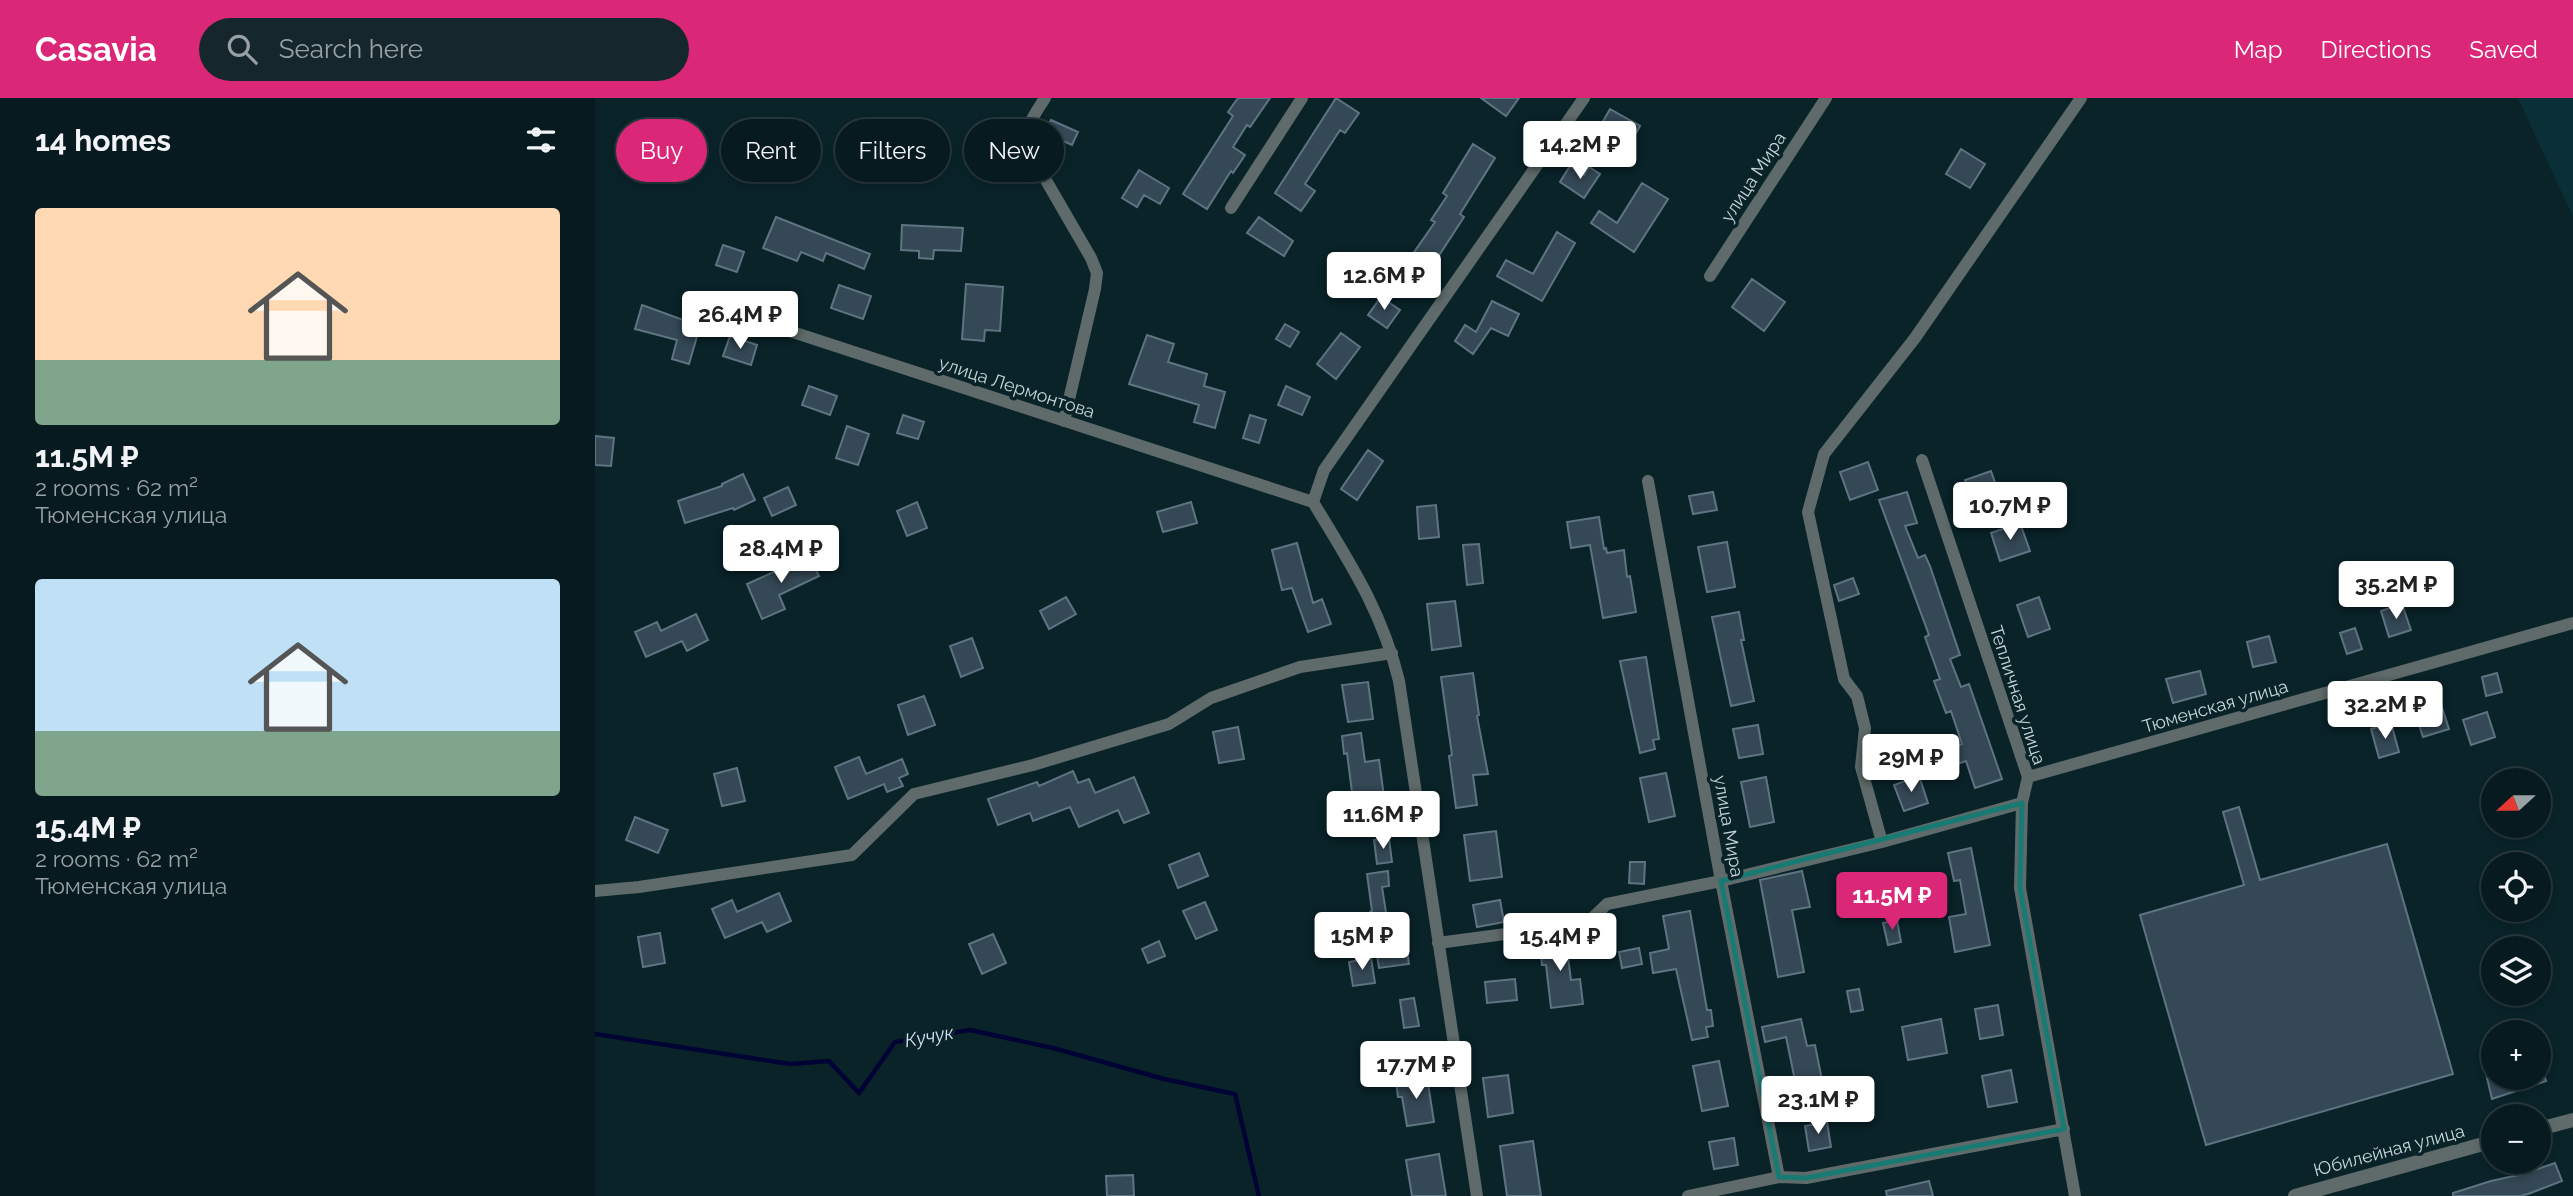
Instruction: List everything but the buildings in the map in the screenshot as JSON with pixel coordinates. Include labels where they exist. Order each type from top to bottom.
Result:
[{"type":"street","points":[[1045,98],[1028,124],[1026,138],[1030,151],[1097,273],[1064,421]]},
{"type":"street","points":[[1231,208],[1303,98]]},
{"type":"street","points":[[1477,1196],[1399,681],[1392,653],[1367,591],[1313,502],[1324,470],[1584,98]]},
{"type":"street","name":"улица Мира","points":[[1710,276],[1826,98]]},
{"type":"street","points":[[1882,842],[1861,767],[1865,728],[1857,696],[1844,679],[1808,512],[1824,454],[1915,338],[2081,98]]},
{"type":"street","name":"улица Лермонтова","points":[[710,305],[1313,502]]},
{"type":"street","name":"Тепличная улица","points":[[1922,460],[2028,777],[2022,803],[2020,888],[2075,1196]]},
{"type":"street","name":"улица Мира","points":[[1648,481],[1721,881],[1779,1177]]},
{"type":"street","name":"Тюменская улица","points":[[2028,777],[2573,623]]},
{"type":"street","points":[[595,891],[639,887],[852,855],[914,794],[1033,765],[1169,724],[1211,698],[1300,667],[1392,653]]},
{"type":"street","points":[[1438,943],[1587,923],[1607,904],[1721,881],[1882,842],[2022,803]]},
{"type":"street","points":[[2551,1126],[2573,1120]]},
{"type":"street","points":[[1688,1196],[1779,1177],[1807,1178],[2064,1129]]},
{"type":"street","name":"Юбилейная улица","points":[[2295,1196],[2481,1145]]},
{"type":"highlighted area","points":[[2022,803],[2020,888],[2064,1129],[1806,1178],[1779,1177],[1721,881]]},
{"type":"shaded area","points":[[2518,98],[2573,98],[2573,217]]},
{"type":"waterway","name":"Кучук","points":[[595,1034],[790,1064],[829,1061],[859,1093],[895,1042],[970,1030],[1053,1048],[1164,1079],[1235,1094],[1259,1196]]}]
